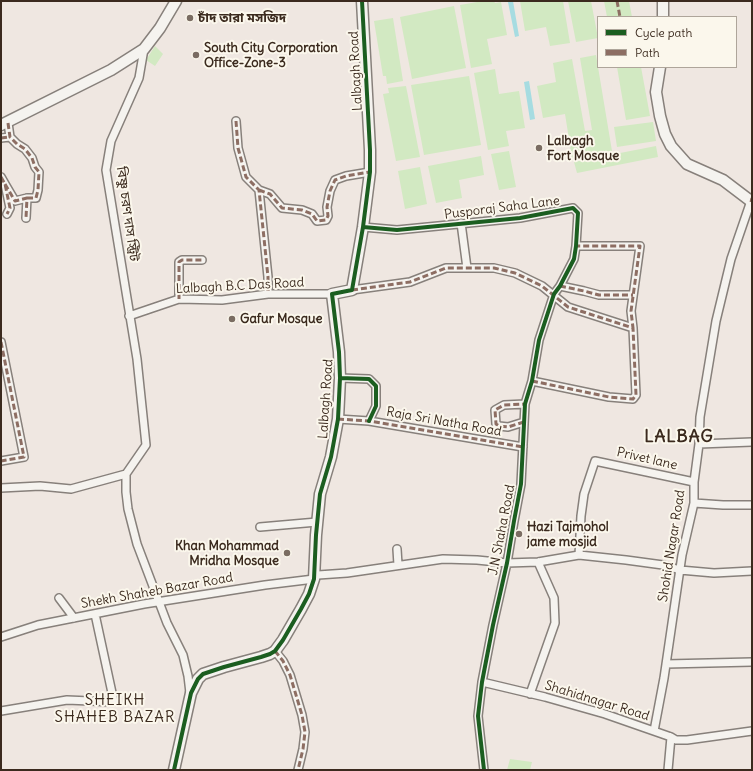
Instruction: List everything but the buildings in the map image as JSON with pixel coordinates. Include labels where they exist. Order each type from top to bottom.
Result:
[{"type":"street","points":[[3,180],[15,201],[27,198],[36,198],[39,172],[35,167],[32,158],[25,149],[10,137],[4,124],[111,70],[144,49],[160,28],[176,1]]},
{"type":"street","name":"Lalbagh Road","points":[[352,290],[363,227],[370,172],[362,1]]},
{"type":"street","points":[[663,1],[663,16]]},
{"type":"street","name":"বিষ্ণু চরণ দাস স্ট্রিট","points":[[126,474],[146,445],[137,359],[106,170],[112,141],[139,78],[144,49]]},
{"type":"street","points":[[660,68],[656,92],[660,116],[670,146],[687,164],[723,180],[752,201]]},
{"type":"street","points":[[236,121],[238,148],[246,177],[259,190],[270,194],[282,208],[302,210],[312,214],[317,221],[326,220],[328,216],[327,207],[330,191],[335,180],[346,176],[370,172]]},
{"type":"street","points":[[1,138],[10,137]]},
{"type":"street","points":[[3,180],[10,208],[7,214]]},
{"type":"street","points":[[259,190],[268,277],[268,294]]},
{"type":"street","points":[[26,218],[27,198]]},
{"type":"street","name":"Shohid Nagar Road","points":[[654,731],[666,664],[682,555],[694,503],[694,482],[699,444],[700,417],[716,321],[731,259],[752,201]]},
{"type":"street","name":"Pusporaj Saha Lane","points":[[363,227],[397,230],[520,218],[573,208],[578,213],[574,259],[560,286],[554,294]]},
{"type":"street","points":[[461,223],[467,268]]},
{"type":"street","points":[[532,381],[609,398],[633,399],[636,395],[634,328],[631,311],[640,246],[576,246]]},
{"type":"street","points":[[179,299],[179,262],[182,260],[202,260]]},
{"type":"street","points":[[332,294],[410,282],[446,268],[494,268],[515,273],[542,286],[554,294],[568,307],[634,328]]},
{"type":"street","points":[[560,286],[598,295],[633,295]]},
{"type":"street","name":"Lalbagh B.C Das Road","points":[[129,316],[179,299],[222,300],[268,294],[332,294]]},
{"type":"street","name":"Lalbagh Road","points":[[275,651],[301,609],[316,577],[317,522],[320,494],[331,457],[338,418],[340,378],[339,352],[332,294]]},
{"type":"street","name":"J.N Shaha Road","points":[[484,770],[478,716],[482,682],[522,484],[525,404],[532,381],[539,340],[554,294]]},
{"type":"street","points":[[1,342],[24,457],[1,461]]},
{"type":"street","points":[[340,378],[369,380],[376,386],[376,406],[369,421]]},
{"type":"street","points":[[524,422],[508,427],[499,426],[496,424],[495,410],[504,405],[525,404]]},
{"type":"street","name":"Raja Sri Natha Road","points":[[338,418],[369,421],[523,447]]},
{"type":"street","points":[[699,444],[752,442]]},
{"type":"street","name":"Privet lane","points":[[579,555],[584,494],[595,460],[694,482]]},
{"type":"street","points":[[1,488],[40,486],[71,489],[126,474],[128,509],[135,537],[167,623],[183,655],[190,693]]},
{"type":"street","points":[[694,503],[752,505]]},
{"type":"street","points":[[260,527],[317,522]]},
{"type":"street","points":[[397,549],[398,565]]},
{"type":"street","name":"J.N Shaha Road","points":[[316,577],[443,559],[507,563],[538,562],[579,555],[662,565],[680,570],[714,572],[752,571]]},
{"type":"street","points":[[530,694],[555,623],[554,598],[538,562]]},
{"type":"street","name":"Shekh Shaheb Bazar Road","points":[[1,637],[38,625],[95,614],[316,577]]},
{"type":"street","points":[[59,598],[74,618]]},
{"type":"street","points":[[1,711],[67,700],[114,702],[95,614]]},
{"type":"street","points":[[174,770],[190,693],[198,679],[203,674],[261,657],[275,651],[283,661],[290,675],[302,715],[305,732],[298,770]]},
{"type":"street","points":[[666,664],[752,662]]},
{"type":"street","name":"Shahidnagar Road","points":[[482,682],[545,697],[605,714],[671,736],[676,740],[687,740],[752,731]]},
{"type":"street","points":[[668,770],[671,736]]},
{"type":"green space","points":[[483,1],[494,1],[495,3],[501,2],[507,35],[487,39],[492,64],[471,68],[460,5]]},
{"type":"green space","points":[[520,1],[563,1],[570,43],[550,46],[546,27],[525,31]]},
{"type":"green space","points":[[568,1],[591,1],[597,38],[576,42]]},
{"type":"green space","points":[[604,1],[629,1],[632,16],[607,16]]},
{"type":"green space","points":[[454,6],[466,68],[412,79],[400,17]]},
{"type":"green space","points":[[393,18],[403,81],[387,84],[386,76],[383,76],[374,21]]},
{"type":"green space","points":[[155,46],[163,54],[155,66],[146,60]]},
{"type":"green space","points":[[596,55],[612,151],[572,158],[565,114],[543,118],[537,86],[556,82],[553,63],[572,59],[585,131],[592,130],[580,58]]},
{"type":"green space","points":[[617,68],[641,68],[650,116],[626,120]]},
{"type":"green space","points":[[495,69],[499,94],[519,91],[525,128],[506,131],[509,146],[488,150],[474,73]]},
{"type":"green space","points":[[469,76],[481,145],[424,155],[411,85]]},
{"type":"green space","points":[[406,86],[420,157],[396,161],[383,94],[389,93],[388,88]]},
{"type":"green space","points":[[653,122],[656,141],[617,147],[614,127]]},
{"type":"green space","points":[[656,146],[658,157],[577,173],[574,162]]},
{"type":"green space","points":[[509,151],[516,187],[499,190],[491,154]]},
{"type":"green space","points":[[481,156],[484,175],[459,180],[462,198],[436,203],[428,166]]},
{"type":"green space","points":[[420,167],[427,204],[405,209],[398,171]]},
{"type":"green space","points":[[510,759],[532,762],[530,770],[507,770]]},
{"type":"water","points":[[513,1],[519,36],[515,37],[508,2]]},
{"type":"water","points":[[529,81],[535,119],[530,120],[524,82]]},
{"type":"marked path","points":[[617,1],[620,16]]},
{"type":"marked path","points":[[236,121],[238,148],[246,177],[259,190],[268,277],[268,294]]},
{"type":"marked path","points":[[8,123],[10,137],[25,149],[32,158],[35,167],[39,172],[36,198],[27,198]]},
{"type":"marked path","points":[[1,138],[10,137]]},
{"type":"marked path","points":[[259,190],[270,194],[282,208],[302,210],[312,214],[317,221],[326,220],[328,216],[327,207],[330,191],[335,180],[346,176],[370,172]]},
{"type":"marked path","points":[[1,177],[5,184],[10,208],[7,214]]},
{"type":"marked path","points":[[5,184],[15,201],[27,198],[26,218]]},
{"type":"marked path","points":[[751,202],[752,198]]},
{"type":"marked path","points":[[352,290],[410,282],[446,268],[494,268],[515,273],[542,286],[568,307],[633,328],[631,311],[640,246],[576,246]]},
{"type":"marked path","points":[[179,299],[179,262],[182,260],[202,260]]},
{"type":"marked path","points":[[560,286],[599,295],[633,295]]},
{"type":"marked path","points":[[532,381],[609,397],[633,399],[636,395],[633,328]]},
{"type":"marked path","points":[[1,342],[24,457],[1,461]]},
{"type":"marked path","points":[[524,422],[508,427],[499,426],[496,424],[495,410],[504,405],[525,404]]},
{"type":"marked path","points":[[338,419],[369,421],[523,447]]},
{"type":"marked path","points":[[275,651],[283,661],[290,675],[302,715],[305,732],[298,770]]},
{"type":"cycle path","points":[[174,770],[191,693],[198,679],[203,674],[261,657],[275,651],[301,609],[309,594],[314,579],[320,494],[331,457],[338,419],[340,378],[339,352],[332,294],[352,290],[363,227],[370,172],[362,1]]},
{"type":"cycle path","points":[[363,227],[397,230],[520,218],[573,208],[578,213],[574,259],[560,286],[554,294],[539,340],[532,381],[525,404],[521,484],[507,563],[482,682],[478,716],[484,770]]},
{"type":"cycle path","points":[[340,378],[369,379],[376,386],[376,406],[369,421]]},
{"type":"place","name":"চাঁদ তারা মসজিদ","points":[[190,18]]},
{"type":"place","name":"South City Corporation Office-Zone-3","points":[[196,55]]},
{"type":"place","name":"Lalbagh Fort Mosque","points":[[539,148]]},
{"type":"place","name":"Gafur Mosque","points":[[232,319]]},
{"type":"place","name":"Hazi Tajmohol jame mosjid","points":[[519,534]]},
{"type":"place","name":"Khan Mohammad Mridha Mosque","points":[[287,553]]},
{"type":"district","name":"LALBAG","points":[[679,437]]},
{"type":"district","name":"SHEIKH SHAHEB BAZAR","points":[[115,710]]}]
